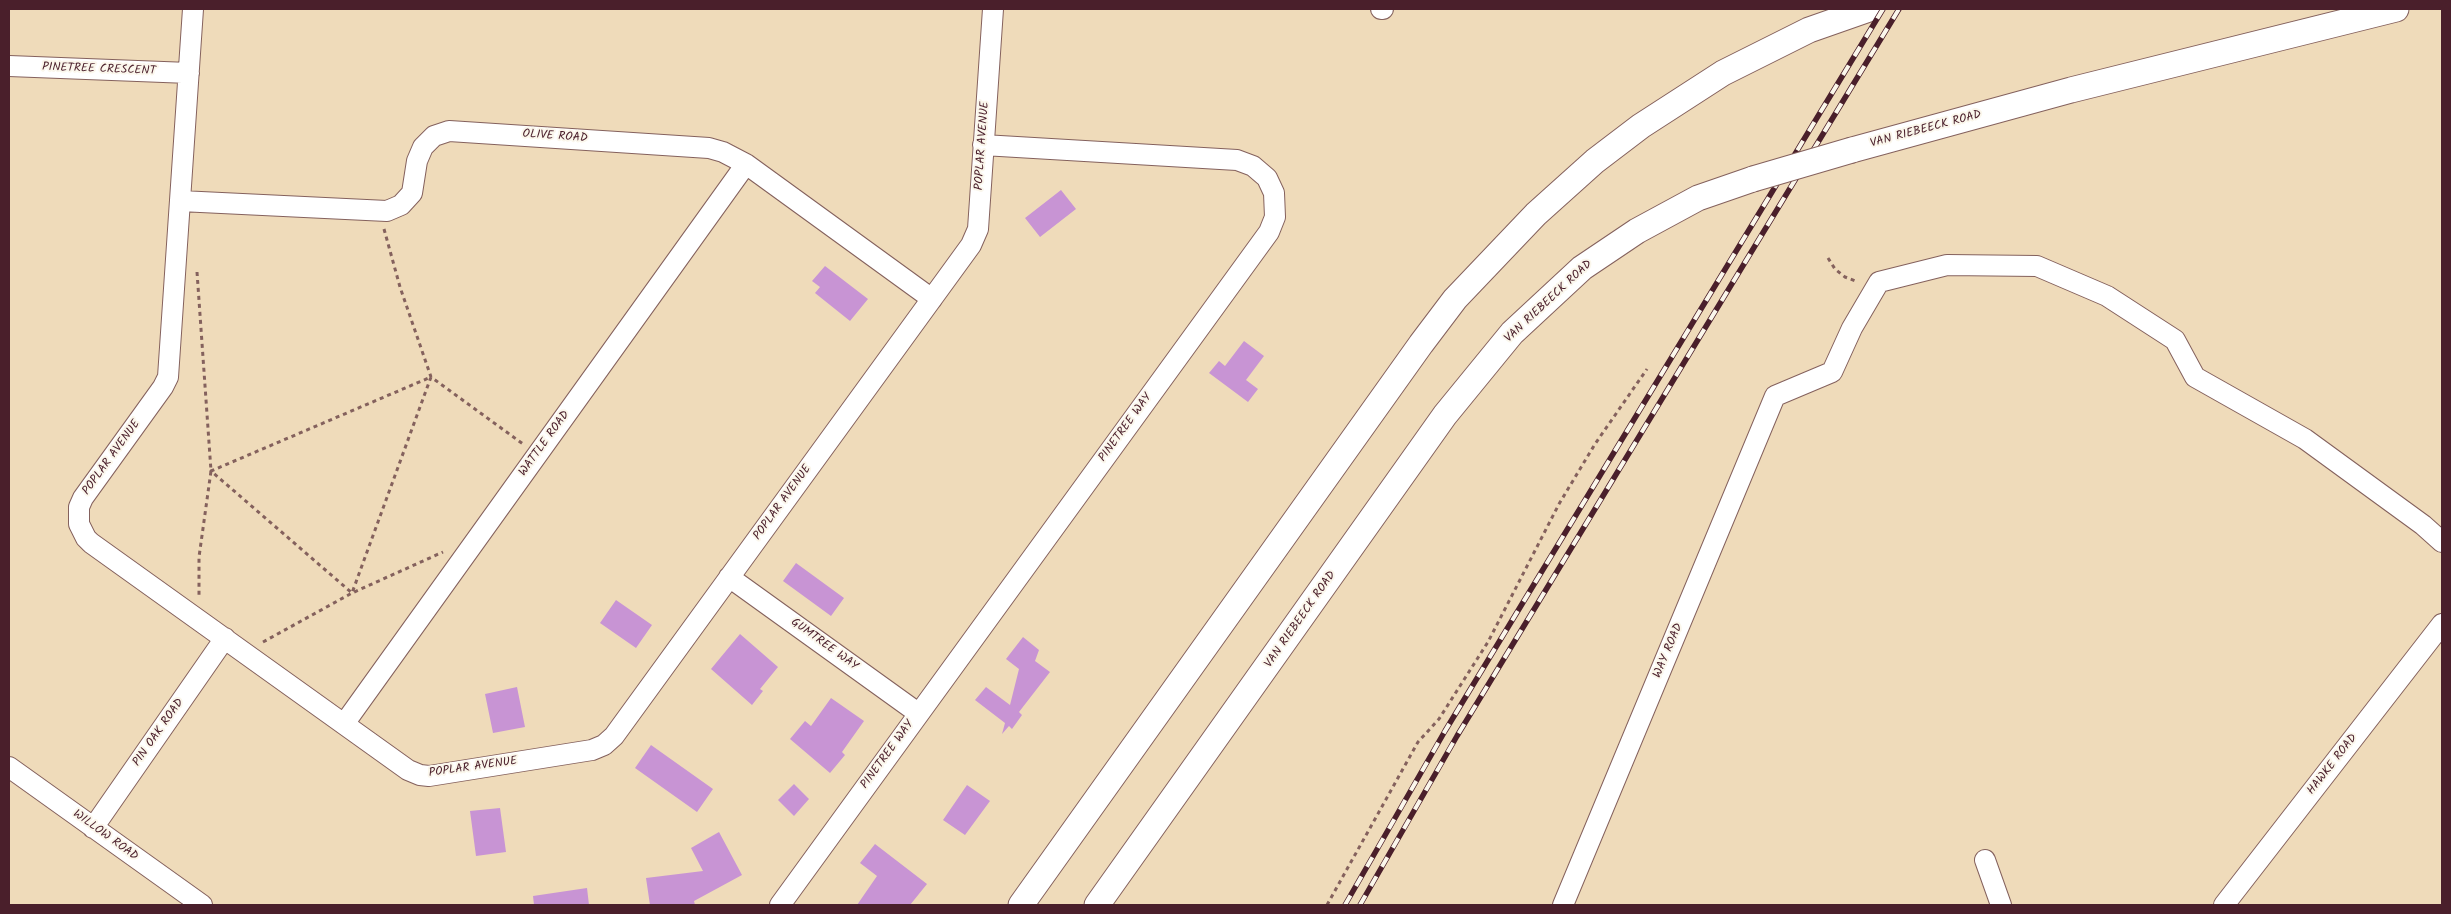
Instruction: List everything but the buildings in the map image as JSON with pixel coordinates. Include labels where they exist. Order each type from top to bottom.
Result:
[{"type":"main road","points":[[1021,905],[1389,388],[1455,300],[1536,214],[1603,155],[1641,126],[1723,73],[1809,30],[1868,9]]},
{"type":"main road","name":"VAN RIEBEECK ROAD","points":[[1097,905],[1446,415],[1512,333],[1582,268],[1637,231],[1698,198],[1753,179],[2071,90],[2396,9]]},
{"type":"street","name":"POPLAR AVENUE","points":[[193,9],[168,376],[163,387],[83,498],[78,516],[82,531],[92,543],[408,770],[420,775],[429,776],[598,748],[614,736],[975,237],[993,9]]},
{"type":"street","name":"PINETREE CRESCENT","points":[[9,66],[189,73]]},
{"type":"street","name":"OLIVE ROAD","points":[[180,201],[379,212],[394,209],[407,200],[415,186],[417,160],[423,146],[434,136],[449,130],[709,148],[723,152],[746,164],[932,298]]},
{"type":"street","name":"PINETREE WAY","points":[[780,905],[918,712],[1269,232],[1276,209],[1274,193],[1267,178],[1254,166],[1237,160],[983,145]]},
{"type":"street","name":"WATTLE ROAD","points":[[344,724],[746,164]]},
{"type":"street","points":[[1877,286],[1880,282],[1947,264],[2037,266],[2107,296],[2175,340],[2195,377],[2305,438],[2424,525],[2442,542]]},
{"type":"street","name":"WAY ROAD","points":[[1563,905],[1775,396],[1832,372],[1852,328],[1877,286]]},
{"type":"street","name":"GUMTREE WAY","points":[[729,577],[918,712]]},
{"type":"street","name":"HAWKE ROAD","points":[[2224,905],[2442,624]]},
{"type":"street","name":"PIN OAK ROAD","points":[[93,828],[225,638]]},
{"type":"street","name":"WILLOW ROAD","points":[[9,767],[202,905]]},
{"type":"street","points":[[1985,860],[2001,905]]},
{"type":"path","points":[[379,212],[400,288],[431,377],[538,455]]},
{"type":"path","points":[[1828,258],[1845,277],[1877,286]]},
{"type":"path","points":[[196,268],[211,471],[199,557],[199,620]]},
{"type":"path","points":[[1327,905],[1418,742],[1439,719],[1484,650],[1559,504],[1595,444],[1647,370]]},
{"type":"path","points":[[211,471],[431,377]]},
{"type":"path","points":[[352,593],[431,377]]},
{"type":"path","points":[[211,471],[352,593]]},
{"type":"path","points":[[250,656],[259,644],[352,593],[455,546],[468,553]]},
{"type":"railway","points":[[1345,905],[1445,731],[1883,9]]},
{"type":"railway","points":[[1360,905],[1457,736],[1899,9]]}]
